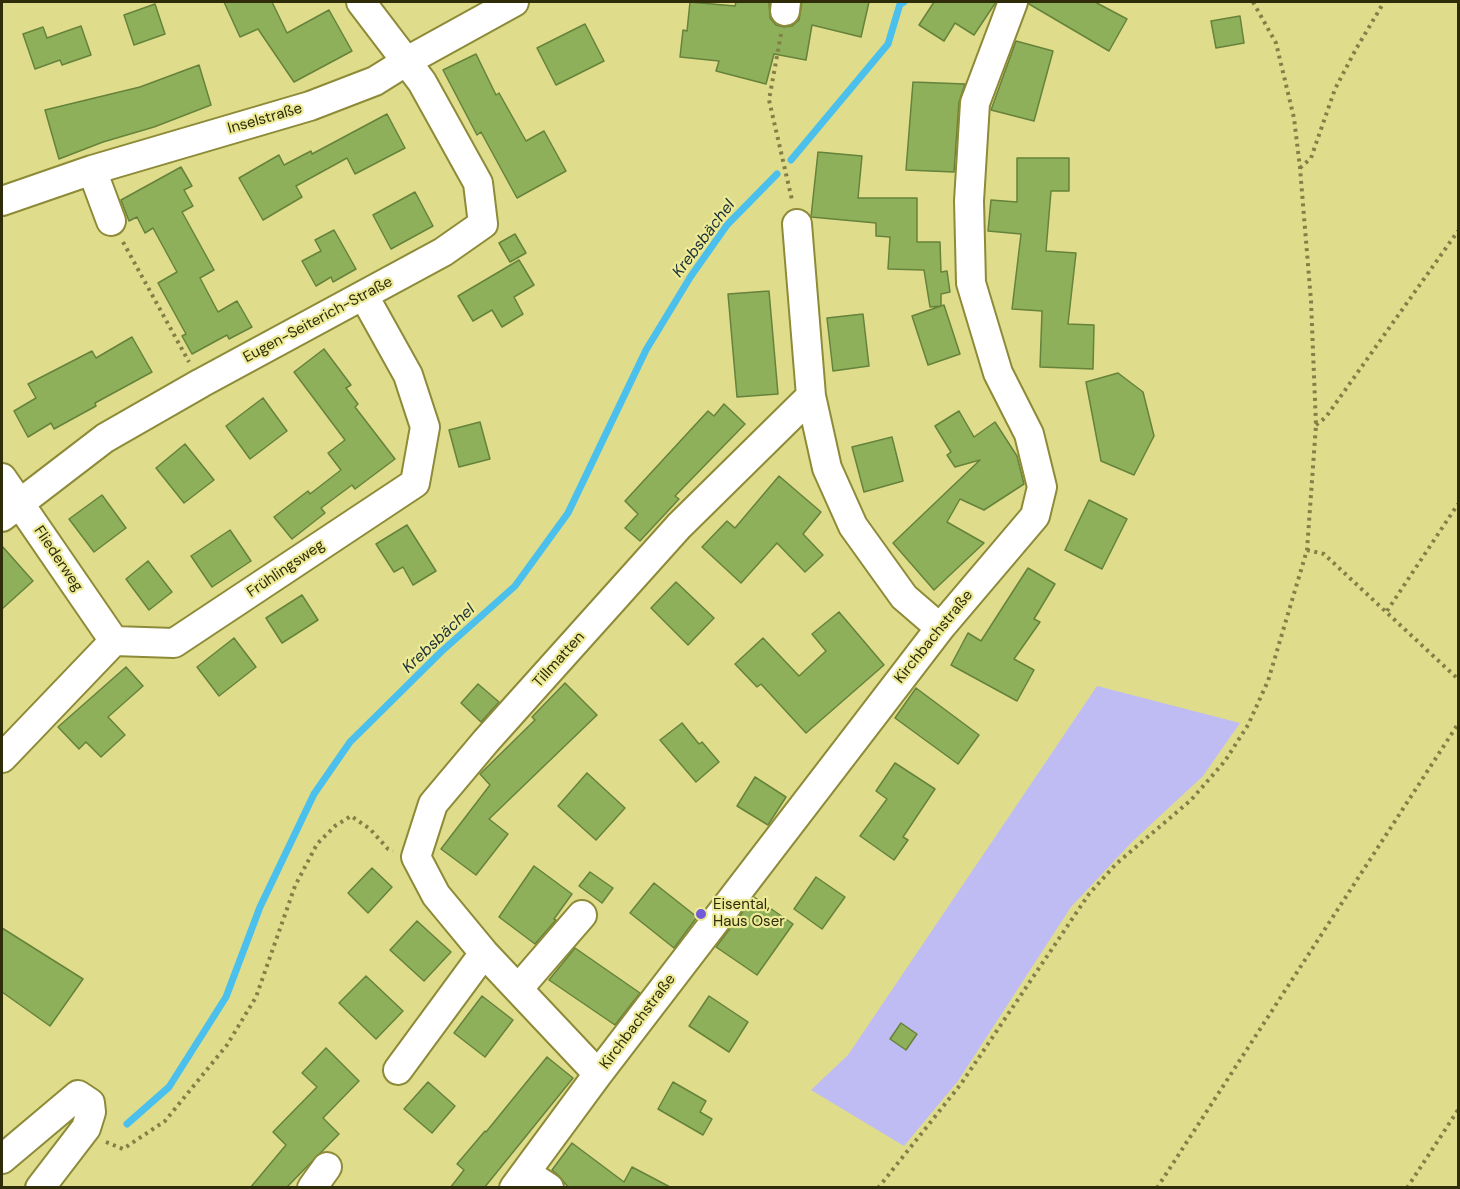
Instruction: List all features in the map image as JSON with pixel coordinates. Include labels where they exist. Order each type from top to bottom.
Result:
[{"type":"street","points":[[361,2],[407,61]]},
{"type":"street","name":"Inselstraße","points":[[2,201],[92,170],[310,106],[375,81],[514,2]]},
{"type":"street","name":"Kirchbachstraße","points":[[530,1183],[598,1074],[940,628],[1035,516],[1042,487],[1029,434],[998,373],[971,283],[969,201],[975,103],[1012,2]]},
{"type":"street","name":"Eugen-Seiterich-Straße","points":[[10,510],[105,438],[201,383],[443,252],[483,224],[477,183],[422,82],[407,61]]},
{"type":"street","points":[[92,170],[111,221]]},
{"type":"street","points":[[797,224],[811,396],[827,468],[854,526],[904,597],[940,628]]},
{"type":"street","name":"Frühlingsweg","points":[[114,641],[174,643],[415,483],[425,426],[408,375],[364,296]]},
{"type":"street","name":"Tillmatten","points":[[416,857],[433,804],[486,741],[679,526],[811,396]]},
{"type":"street","name":"Fliederweg","points":[[2,478],[10,510],[114,641]]},
{"type":"street","points":[[2,758],[114,641]]},
{"type":"street","points":[[416,857],[436,895],[484,953],[598,1074]]},
{"type":"street","points":[[518,989],[582,915]]},
{"type":"street","points":[[398,1070],[484,953]]},
{"type":"street","points":[[2,1158],[78,1095],[90,1103],[92,1112],[86,1128],[40,1188]]},
{"type":"path","points":[[878,1188],[961,1084],[1089,894],[1116,864],[1191,800],[1225,761],[1248,725],[1268,681],[1307,550],[1316,425],[1311,301],[1294,118],[1276,43],[1253,2]]},
{"type":"path","points":[[1300,168],[1311,158],[1335,89],[1384,2]]},
{"type":"path","points":[[786,6],[769,100],[797,224]]},
{"type":"path","points":[[111,221],[201,383]]},
{"type":"path","points":[[1316,425],[1326,417],[1458,231]]},
{"type":"path","points":[[1387,612],[1458,504]]},
{"type":"path","points":[[1307,550],[1324,554],[1458,679]]},
{"type":"path","points":[[1157,1188],[1458,724]]},
{"type":"path","points":[[86,1128],[100,1140],[123,1149],[165,1121],[172,1113],[227,1046],[256,997],[295,886],[317,844],[335,826],[351,816],[370,830],[388,849],[402,856],[416,857]]},
{"type":"path","points":[[1407,1188],[1458,1110]]},
{"type":"shaded area","points":[[1097,686],[1240,723],[1203,776],[1132,842],[1071,907],[958,1081],[904,1146],[811,1090],[848,1055]]},
{"type":"building","points":[[224,2],[272,2],[287,33],[329,10],[352,51],[294,82],[258,29],[240,37]]},
{"type":"building","points":[[690,2],[735,6],[736,2],[769,2],[770,18],[776,25],[784,27],[792,26],[799,20],[802,2],[869,2],[861,37],[812,25],[806,60],[774,54],[766,84],[716,71],[719,61],[680,57],[683,30],[687,31]]},
{"type":"building","points":[[934,2],[996,2],[974,35],[955,23],[944,41],[919,25]]},
{"type":"building","points":[[1029,2],[1095,2],[1127,19],[1109,51]]},
{"type":"building","points":[[155,4],[165,34],[134,45],[124,15]]},
{"type":"building","points":[[1240,16],[1244,43],[1216,48],[1211,21]]},
{"type":"building","points":[[585,24],[604,61],[556,85],[537,48]]},
{"type":"building","points":[[81,26],[91,55],[62,65],[60,60],[35,69],[23,34],[43,27],[47,38]]},
{"type":"building","points":[[1016,41],[1053,51],[1034,121],[991,110]]},
{"type":"building","points":[[476,54],[496,95],[499,93],[526,141],[544,131],[566,171],[517,198],[481,132],[477,135],[443,70]]},
{"type":"building","points":[[199,65],[211,105],[59,159],[45,110],[140,87]]},
{"type":"building","points":[[913,82],[965,84],[959,102],[954,172],[906,170]]},
{"type":"building","points":[[387,114],[405,148],[355,174],[347,158],[296,186],[302,197],[263,220],[239,178],[279,155],[284,165],[311,151],[312,154]]},
{"type":"building","points":[[818,152],[862,156],[858,198],[917,198],[917,242],[940,242],[941,272],[947,271],[950,292],[941,294],[941,306],[930,307],[924,270],[888,269],[890,237],[876,236],[876,223],[811,217]]},
{"type":"building","points":[[1017,158],[1069,158],[1069,191],[1051,191],[1046,251],[1076,253],[1068,324],[1094,325],[1093,369],[1040,367],[1042,311],[1012,309],[1021,234],[988,231],[991,200],[1017,202]]},
{"type":"building","points":[[181,167],[192,186],[184,190],[193,206],[182,212],[214,270],[200,278],[218,312],[237,301],[252,327],[229,339],[227,335],[192,354],[182,336],[186,334],[158,283],[177,272],[153,228],[145,233],[137,217],[129,221],[121,200]]},
{"type":"building","points":[[415,192],[433,226],[391,249],[373,215]]},
{"type":"building","points":[[334,230],[356,269],[333,282],[331,277],[316,286],[302,261],[321,251],[315,240]]},
{"type":"building","points":[[515,234],[526,253],[510,262],[499,243]]},
{"type":"building","points":[[519,260],[534,285],[514,297],[523,314],[502,327],[492,310],[473,321],[458,296]]},
{"type":"building","points":[[769,291],[778,394],[737,397],[728,294]]},
{"type":"building","points":[[944,305],[960,354],[928,365],[912,316]]},
{"type":"building","points":[[863,314],[869,366],[833,371],[827,318]]},
{"type":"building","points":[[132,337],[152,372],[95,403],[96,406],[54,429],[51,423],[28,437],[14,411],[36,398],[28,384],[92,351],[96,358]]},
{"type":"building","points":[[324,349],[351,385],[346,388],[358,404],[355,407],[395,459],[355,489],[352,485],[321,508],[325,513],[292,539],[274,517],[308,491],[310,494],[341,470],[328,453],[345,440],[294,372]]},
{"type":"building","points":[[1118,373],[1143,392],[1154,436],[1134,475],[1101,461],[1086,382]]},
{"type":"building","points":[[263,398],[287,431],[250,459],[226,426]]},
{"type":"building","points":[[724,404],[745,424],[675,496],[679,499],[640,541],[625,528],[638,514],[625,501],[708,411],[714,416]]},
{"type":"building","points":[[959,411],[974,437],[995,422],[1017,456],[1024,484],[984,510],[960,499],[947,522],[984,543],[934,590],[893,543],[980,460],[955,467],[947,455],[951,452],[935,426]]},
{"type":"building","points":[[480,422],[490,459],[459,467],[449,430]]},
{"type":"building","points":[[892,437],[903,481],[864,492],[852,447]]},
{"type":"building","points":[[185,444],[214,480],[184,503],[156,468]]},
{"type":"building","points":[[779,476],[821,512],[803,534],[823,555],[805,572],[777,543],[741,583],[702,547],[727,521],[735,528]]},
{"type":"building","points":[[102,495],[126,528],[94,552],[69,519]]},
{"type":"building","points":[[1089,500],[1127,519],[1102,569],[1065,550]]},
{"type":"building","points":[[407,525],[436,571],[413,585],[403,567],[394,572],[376,544]]},
{"type":"building","points":[[230,530],[251,561],[212,587],[191,556]]},
{"type":"building","points":[[2,546],[33,581],[2,609]]},
{"type":"building","points":[[148,561],[172,592],[149,610],[126,579]]},
{"type":"building","points":[[1028,568],[1055,584],[1034,619],[1040,622],[1014,659],[1034,670],[1017,701],[951,665],[968,633],[981,641]]},
{"type":"building","points":[[676,582],[714,618],[688,645],[651,608]]},
{"type":"building","points":[[302,595],[318,620],[282,643],[266,618]]},
{"type":"building","points":[[839,612],[884,665],[806,733],[761,684],[757,687],[735,664],[763,638],[799,676],[826,651],[812,634]]},
{"type":"building","points":[[234,638],[256,667],[219,696],[197,667]]},
{"type":"building","points":[[126,667],[143,686],[108,717],[125,735],[101,757],[86,742],[79,749],[58,727]]},
{"type":"building","points":[[565,683],[597,715],[489,819],[508,834],[476,875],[441,849],[490,785],[480,774],[535,720],[532,717]]},
{"type":"building","points":[[478,684],[499,702],[481,722],[461,703]]},
{"type":"building","points":[[916,688],[979,735],[958,764],[895,718]]},
{"type":"building","points":[[682,723],[699,744],[702,742],[719,762],[696,782],[660,740]]},
{"type":"building","points":[[895,763],[935,789],[903,837],[908,840],[894,860],[860,836],[887,799],[876,791]]},
{"type":"building","points":[[587,773],[625,808],[596,840],[558,806]]},
{"type":"building","points":[[755,777],[786,797],[768,825],[737,806]]},
{"type":"building","points":[[534,866],[572,894],[554,919],[556,920],[535,944],[499,917]]},
{"type":"building","points":[[372,868],[392,887],[368,913],[348,893]]},
{"type":"building","points":[[590,872],[613,888],[602,903],[579,886]]},
{"type":"building","points":[[816,877],[845,897],[822,929],[794,909]]},
{"type":"building","points":[[654,883],[697,917],[674,948],[630,913]]},
{"type":"building","points":[[754,897],[793,924],[757,975],[716,947]]},
{"type":"building","points":[[417,921],[451,952],[424,981],[390,950]]},
{"type":"building","points":[[2,928],[83,979],[50,1026],[2,992]]},
{"type":"building","points":[[575,948],[640,993],[615,1025],[549,980]]},
{"type":"building","points":[[366,976],[403,1011],[376,1039],[339,1003]]},
{"type":"building","points":[[482,996],[513,1020],[485,1057],[454,1033]]},
{"type":"building","points":[[709,996],[748,1022],[729,1052],[689,1026]]},
{"type":"building","points":[[901,1023],[917,1034],[906,1050],[890,1039]]},
{"type":"building","points":[[326,1048],[359,1081],[323,1118],[339,1134],[286,1188],[250,1188],[286,1145],[273,1132],[317,1087],[302,1073]]},
{"type":"building","points":[[547,1057],[573,1078],[484,1188],[450,1188],[464,1170],[457,1164]]},
{"type":"building","points":[[428,1082],[455,1106],[432,1133],[404,1109]]},
{"type":"building","points":[[673,1082],[706,1101],[700,1112],[712,1119],[703,1135],[658,1109]]},
{"type":"building","points":[[572,1143],[624,1182],[632,1167],[672,1188],[569,1188],[552,1170]]},
{"type":"waterway","name":"Krebsbächel","points":[[791,160],[888,44],[900,4],[904,2]]},
{"type":"waterway","name":"Krebsbächel","points":[[127,1124],[169,1087],[226,997],[260,907],[314,794],[350,742],[442,651],[515,586],[568,513],[646,350],[691,276],[727,225],[777,174]]},
{"type":"place","name":"Eisental, Haus Oser","points":[[701,914]]}]
